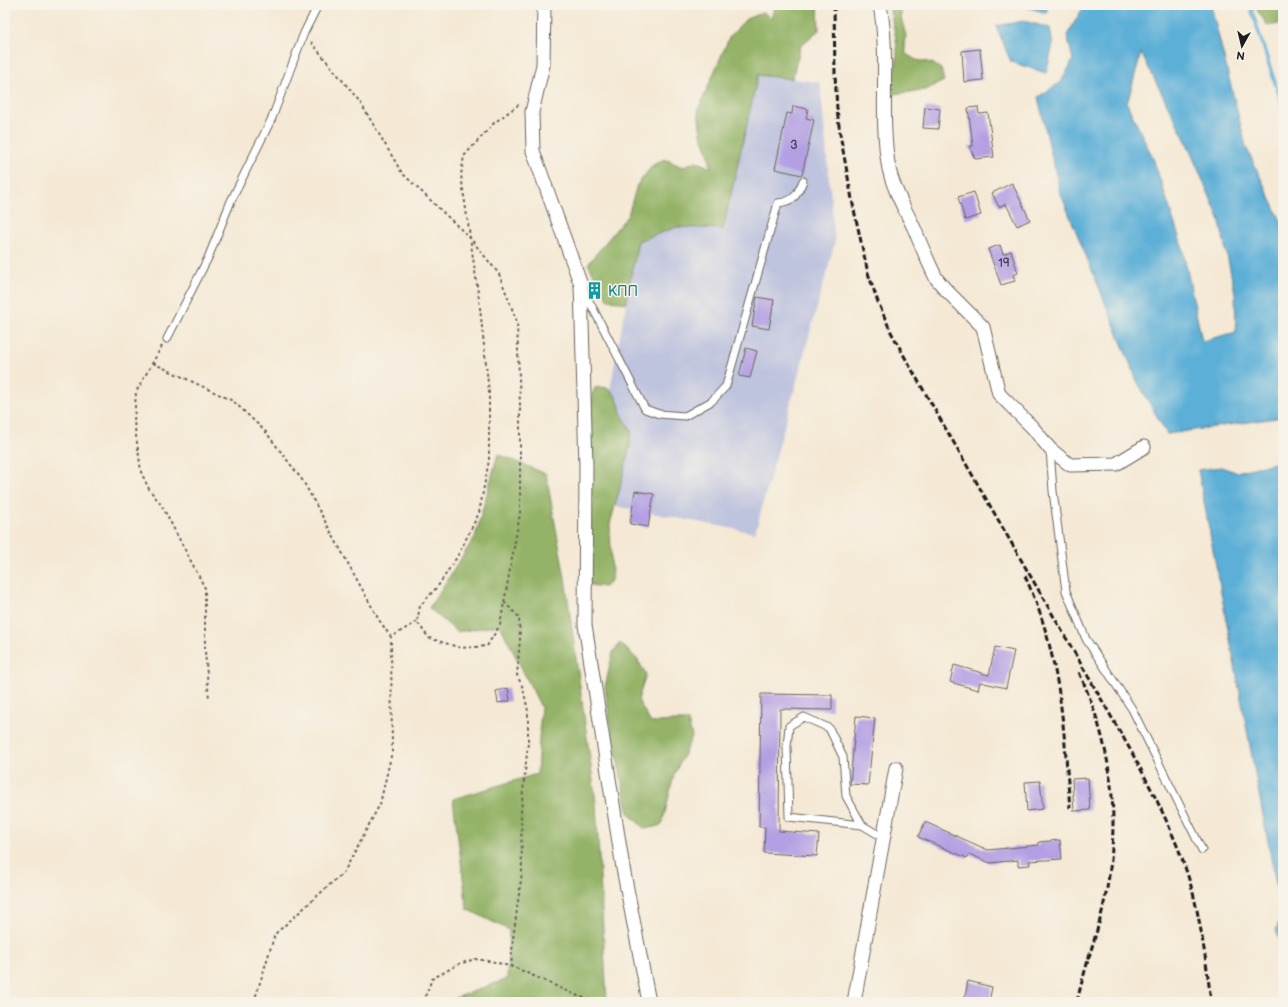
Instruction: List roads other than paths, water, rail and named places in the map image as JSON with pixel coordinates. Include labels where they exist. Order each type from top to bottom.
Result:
[{"type":"street","points":[[544,5],[542,65],[532,112],[533,150],[581,285],[586,467],[585,625],[623,868],[649,1002]]},
{"type":"street","points":[[880,5],[883,31],[884,99],[889,169],[898,198],[936,278],[983,327],[999,394],[1033,428],[1050,449],[1070,465],[1116,464],[1144,447]]},
{"type":"street","points":[[854,1002],[896,768]]},
{"type":"lane","points":[[167,338],[208,258],[231,201],[272,118],[304,33],[318,5]]},
{"type":"lane","points":[[581,285],[645,409],[659,414],[685,416],[712,401],[726,386],[778,203],[786,202],[796,197],[803,181]]},
{"type":"lane","points":[[1050,449],[1053,491],[1066,591],[1086,639],[1132,709],[1202,850]]},
{"type":"lane","points":[[862,825],[846,796],[843,757],[829,728],[804,717],[789,726],[787,747],[789,817],[862,825],[884,838]]},
{"type":"water","points":[[1019,5],[1047,5],[1047,13]]},
{"type":"water","points":[[1074,5],[1211,5],[1246,147],[1283,225],[1283,417],[1167,434],[1138,383],[1060,192],[1038,97],[1061,82],[1073,60],[1067,35],[1083,8]],"holes":[[[1141,53],[1185,139],[1219,218],[1235,293],[1236,332],[1202,341],[1182,246],[1153,158],[1127,104]]]},
{"type":"water","points":[[1024,21],[1050,28],[1053,45],[1046,73],[1011,62],[996,26]]},
{"type":"water","points":[[1283,461],[1283,951],[1276,930],[1282,916],[1198,470],[1221,467],[1236,472]]},
{"type":"waterway","points":[[1250,5],[1283,108]]},
{"type":"railway","points":[[834,5],[835,74],[840,134],[854,210],[868,273],[878,302],[891,332],[908,363],[1150,786],[1167,822],[1189,878],[1204,949],[1211,1002]]},
{"type":"railway","points":[[1025,576],[1046,631],[1052,654],[1060,701],[1070,808]]},
{"type":"railway","points":[[1077,1002],[1103,908],[1109,877],[1113,816],[1107,758],[1100,729],[1078,670]]},
{"type":"place","name":"КПП","points":[[595,291]]}]
